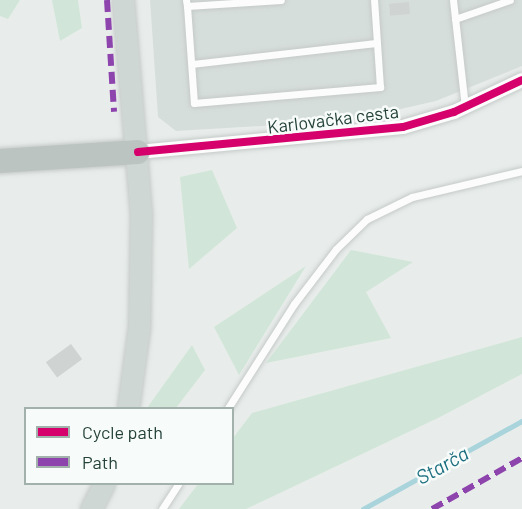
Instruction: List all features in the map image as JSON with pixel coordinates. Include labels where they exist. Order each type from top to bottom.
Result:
[{"type":"highway","points":[[0,161],[138,152]]},
{"type":"main road","points":[[123,0],[138,152],[139,327],[128,407]]},
{"type":"main road","points":[[91,509],[103,485]]},
{"type":"street","name":"Karlovačka cesta","points":[[138,152],[403,127],[465,106],[522,80]]},
{"type":"lane","points":[[281,0],[187,3],[194,104],[380,87],[374,0]]},
{"type":"lane","points":[[453,0],[465,106]]},
{"type":"lane","points":[[455,19],[510,0]]},
{"type":"lane","points":[[192,64],[377,43]]},
{"type":"lane","points":[[229,407],[294,304],[336,249],[367,219],[412,197],[522,171]]},
{"type":"lane","points":[[162,509],[177,485]]},
{"type":"shaded area","points":[[150,0],[522,0],[522,66],[436,101],[348,121],[176,131],[158,117]]},
{"type":"green space","points":[[0,0],[20,0],[8,19],[0,16]]},
{"type":"green space","points":[[52,0],[78,0],[82,28],[60,41]]},
{"type":"green space","points":[[212,170],[237,228],[189,269],[180,177]]},
{"type":"green space","points":[[351,250],[413,262],[366,292],[391,338],[266,363]]},
{"type":"green space","points":[[306,266],[239,375],[214,327]]},
{"type":"green space","points":[[522,337],[522,374],[440,417],[246,509],[179,509],[197,485],[234,485],[234,437],[252,413]]},
{"type":"green space","points":[[192,345],[205,370],[177,407],[148,407]]},
{"type":"building","points":[[409,2],[410,14],[390,16],[389,4]]},
{"type":"building","points":[[71,344],[82,359],[57,378],[46,362]]},
{"type":"waterway","name":"Starča","points":[[363,509],[522,421]]},
{"type":"marked path","points":[[107,0],[114,112]]},
{"type":"marked path","points":[[432,509],[522,458]]},
{"type":"cycle path","points":[[138,152],[403,127],[454,112],[522,80]]}]
